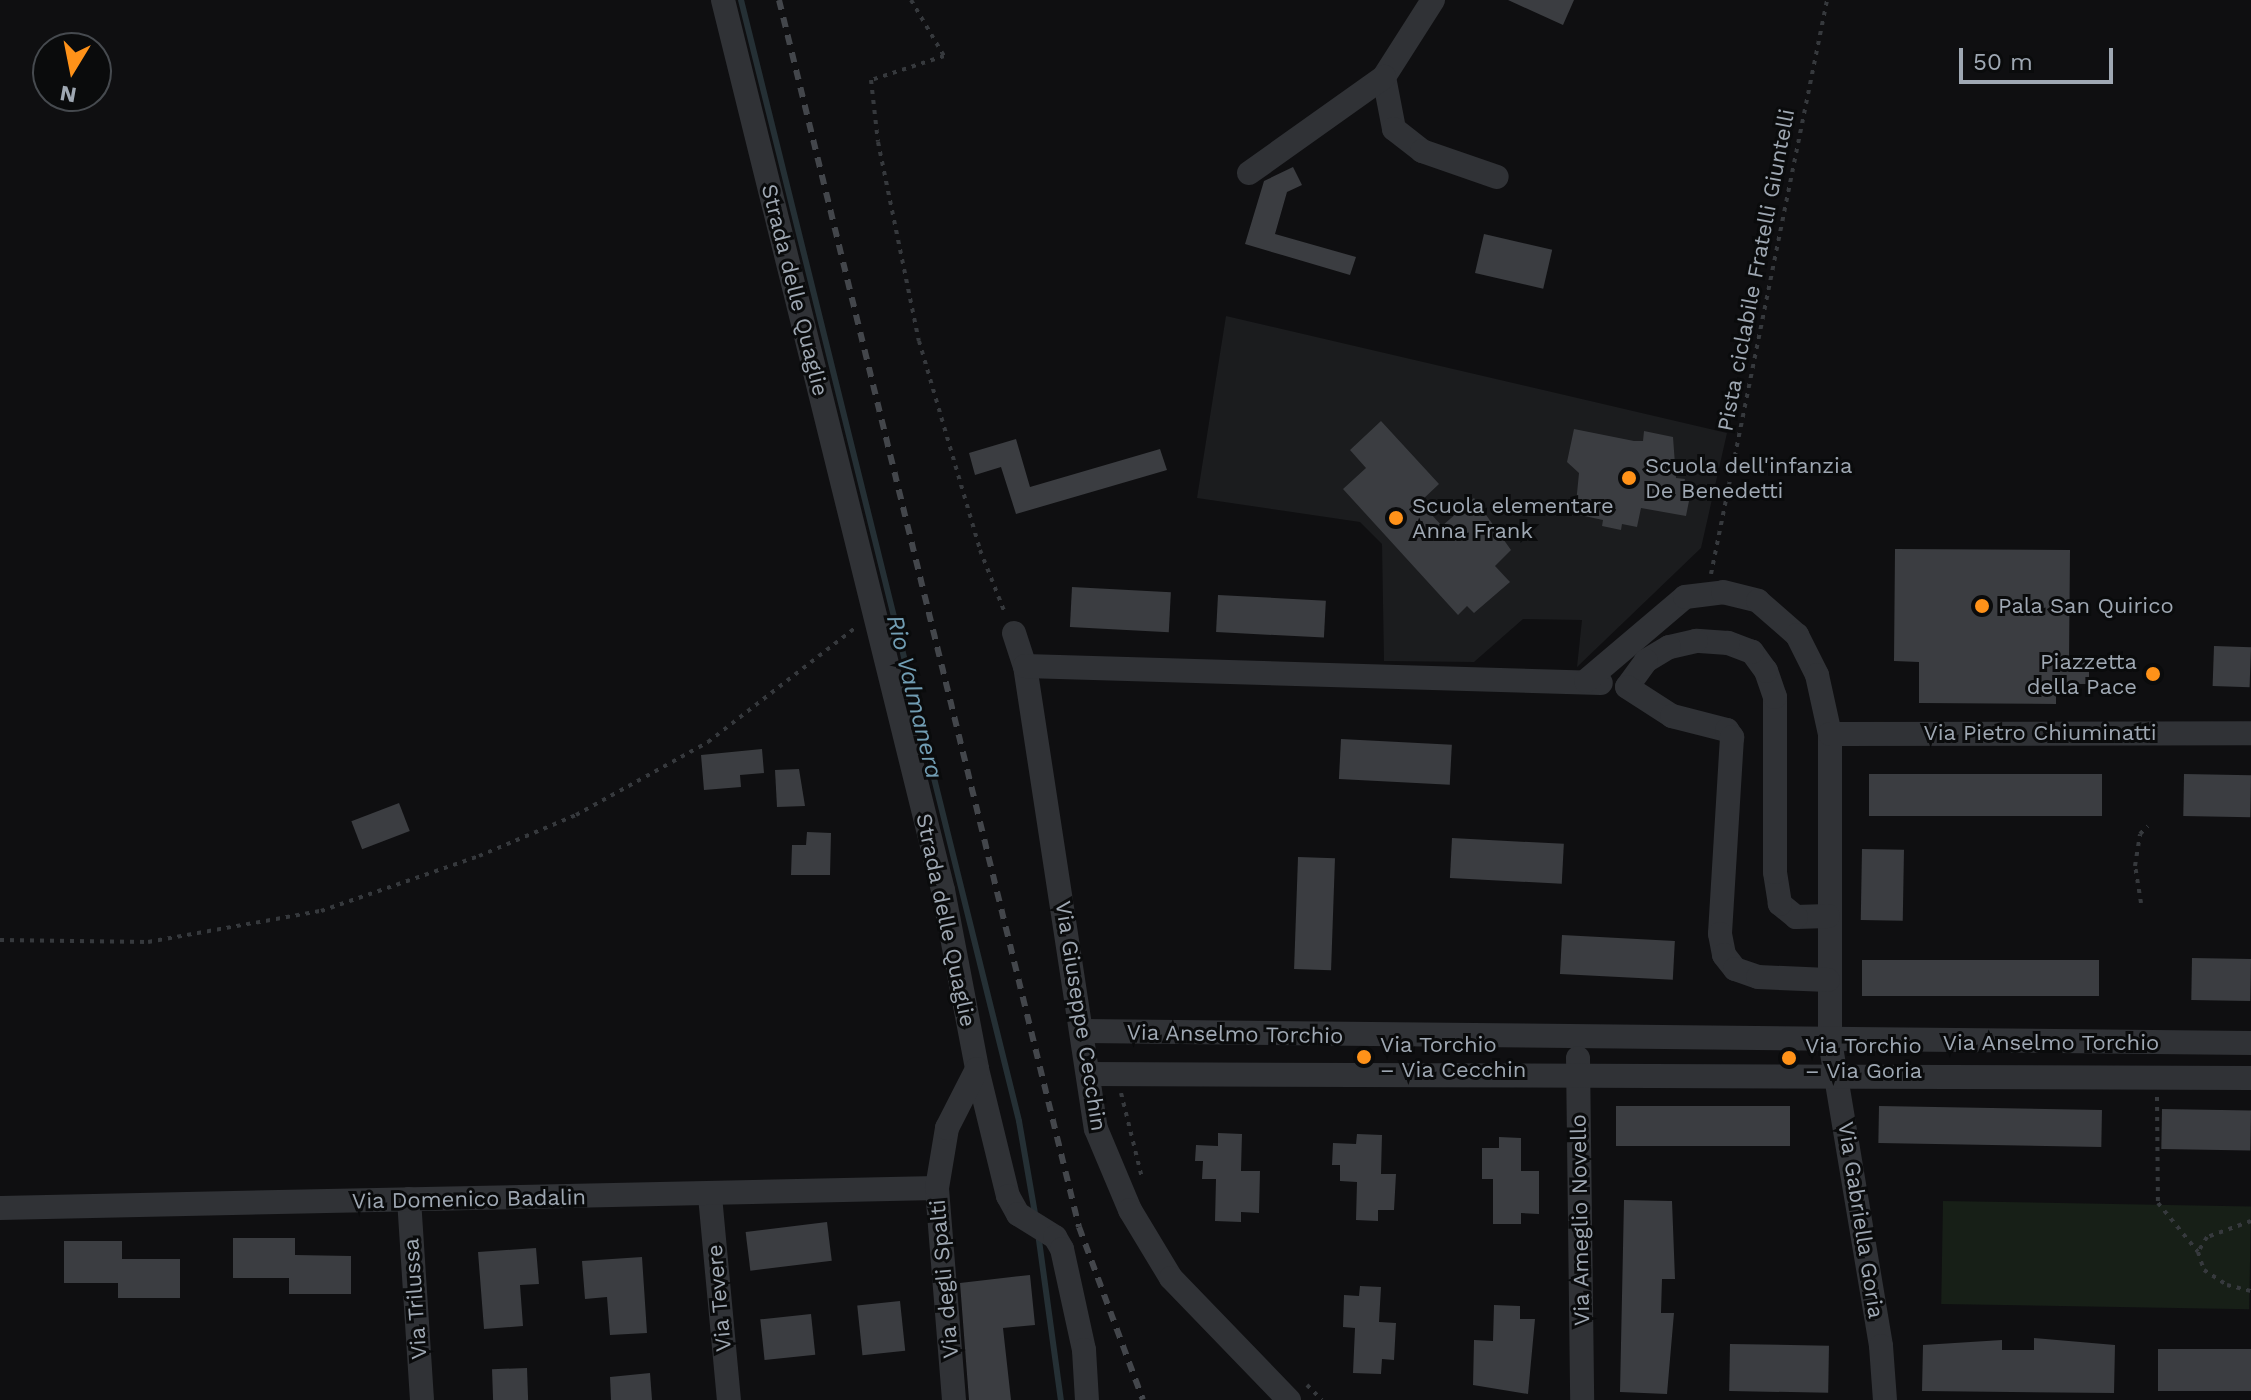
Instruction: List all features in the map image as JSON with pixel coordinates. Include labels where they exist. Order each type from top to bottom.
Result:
[{"type":"street","name":"Strada delle Quaglie","points":[[723,0],[943,890],[977,1069],[1008,1196],[1018,1214],[1055,1237],[1084,1350],[1087,1400]]},
{"type":"street","points":[[1249,173],[1384,77],[1433,0]]},
{"type":"street","points":[[1384,77],[1394,129],[1422,151],[1497,177]]},
{"type":"street","points":[[1586,681],[1685,597],[1723,592],[1758,601],[1797,635],[1817,675],[1830,734],[1830,1041]]},
{"type":"street","name":"Via Giuseppe Cecchin","points":[[1014,633],[1025,666],[1084,1031],[1096,1129],[1130,1210],[1171,1278],[1296,1390]]},
{"type":"street","points":[[1627,687],[1646,661],[1669,647],[1696,641],[1728,643],[1752,652],[1775,697],[1775,872],[1780,904],[1796,917],[1828,916]]},
{"type":"street","points":[[1025,666],[1586,681],[1627,687],[1672,716],[1727,730],[1732,737],[1720,934],[1724,955],[1735,969],[1758,977],[1828,980]]},
{"type":"street","name":"Via Pietro Chiuminatti","points":[[1830,734],[2251,733]]},
{"type":"street","name":"Via Anselmo Torchio","points":[[1084,1031],[1577,1040],[2251,1043]]},
{"type":"street","name":"Via Ameglio Novello","points":[[1577,1040],[1582,1400]]},
{"type":"street","name":"Via Gabriella Goria","points":[[1830,1041],[1838,1074],[1881,1346],[1885,1400]]},
{"type":"street","points":[[2131,1043],[2131,1078]]},
{"type":"street","name":"Via degli Spalti","points":[[954,1400],[937,1188],[947,1128],[977,1069]]},
{"type":"street","points":[[1089,1074],[1838,1074],[2251,1078]]},
{"type":"street","name":"Via Domenico Badalin","points":[[0,1208],[710,1196],[937,1188]]},
{"type":"street","name":"Via Tevere","points":[[710,1196],[729,1400]]},
{"type":"street","name":"Via Trilussa","points":[[409,1199],[422,1400]]},
{"type":"path","points":[[911,0],[944,56],[871,80],[878,142],[919,341],[980,550],[1014,633]]},
{"type":"path","name":"Pista ciclabile Fratelli Giuntelli","points":[[1708,594],[1827,0]]},
{"type":"path","points":[[0,940],[148,942],[321,911],[479,856],[576,815],[708,742],[876,612]]},
{"type":"path","points":[[2141,903],[2135,866],[2140,834],[2148,826]]},
{"type":"path","points":[[1118,1074],[1147,1192]]},
{"type":"path","points":[[2157,1078],[2158,1203],[2198,1252],[2204,1270],[2227,1285],[2251,1291]]},
{"type":"path","points":[[2198,1252],[2207,1237],[2251,1221]]},
{"type":"path","points":[[1296,1390],[1322,1400]]},
{"type":"shaded area","points":[[1226,316],[1727,433],[1701,548],[1577,667],[1582,620],[1523,619],[1474,662],[1384,661],[1382,544],[1360,522],[1197,498]]},
{"type":"shaded area","points":[[1943,1201],[2251,1206],[2249,1309],[1941,1304]]},
{"type":"building","points":[[1508,0],[1574,0],[1563,25]]},
{"type":"building","points":[[1293,167],[1302,185],[1287,192],[1275,234],[1356,257],[1350,275],[1245,244],[1264,181]]},
{"type":"building","points":[[1484,234],[1552,250],[1543,289],[1475,273]]},
{"type":"building","name":"Scuola elementare Anna Frank","points":[[1381,421],[1439,484],[1420,502],[1442,526],[1474,498],[1511,550],[1495,566],[1510,582],[1474,613],[1467,606],[1458,615],[1343,489],[1366,468],[1350,450]]},
{"type":"building","name":"Scuola dell'infanzia De Benedetti","points":[[1574,429],[1634,441],[1643,441],[1644,431],[1673,437],[1676,478],[1685,479],[1681,499],[1689,501],[1686,516],[1641,508],[1637,527],[1622,524],[1621,530],[1602,526],[1603,520],[1575,514],[1579,473],[1567,462]]},
{"type":"building","points":[[1016,439],[1030,487],[1160,449],[1167,470],[1016,514],[1001,467],[975,475],[969,453]]},
{"type":"building","name":"Pala San Quirico","points":[[1895,549],[2070,550],[2069,661],[2089,661],[2089,684],[2056,684],[2056,704],[1919,703],[1919,662],[1894,661]]},
{"type":"building","points":[[1072,587],[1171,592],[1169,632],[1070,627]]},
{"type":"building","points":[[1218,595],[1326,601],[1324,638],[1216,632]]},
{"type":"building","points":[[2214,646],[2251,647],[2250,687],[2213,686]]},
{"type":"building","points":[[1341,739],[1452,745],[1450,785],[1339,779]]},
{"type":"building","points":[[762,749],[764,773],[740,775],[741,787],[704,790],[701,755]]},
{"type":"building","points":[[799,769],[805,806],[777,807],[775,770]]},
{"type":"building","points":[[1869,774],[2102,774],[2102,816],[1869,816]]},
{"type":"building","points":[[2184,774],[2251,775],[2250,817],[2183,816]]},
{"type":"building","points":[[399,803],[410,831],[362,849],[351,821]]},
{"type":"building","points":[[807,832],[831,833],[830,875],[791,875],[792,845],[806,845]]},
{"type":"building","points":[[1452,838],[1564,844],[1562,884],[1450,878]]},
{"type":"building","points":[[1862,849],[1904,850],[1903,921],[1861,920]]},
{"type":"building","points":[[1298,857],[1335,858],[1331,970],[1294,969]]},
{"type":"building","points":[[1562,935],[1675,941],[1673,980],[1560,974]]},
{"type":"building","points":[[2192,958],[2251,959],[2250,1001],[2191,1000]]},
{"type":"building","points":[[1862,960],[2099,960],[2099,996],[1862,996]]},
{"type":"building","points":[[1616,1106],[1790,1106],[1790,1146],[1616,1146]]},
{"type":"building","points":[[1879,1106],[2102,1110],[2101,1147],[1878,1143]]},
{"type":"building","points":[[2162,1109],[2251,1111],[2250,1151],[2161,1149]]},
{"type":"building","points":[[1218,1133],[1242,1134],[1241,1171],[1260,1171],[1259,1213],[1241,1212],[1241,1222],[1215,1221],[1216,1179],[1202,1179],[1203,1161],[1195,1161],[1196,1145],[1218,1146]]},
{"type":"building","points":[[1357,1134],[1382,1135],[1381,1174],[1396,1174],[1394,1210],[1378,1210],[1378,1221],[1356,1220],[1357,1182],[1340,1181],[1340,1165],[1332,1165],[1333,1143],[1356,1144]]},
{"type":"building","points":[[1499,1137],[1521,1138],[1521,1171],[1539,1171],[1539,1214],[1521,1213],[1521,1224],[1493,1224],[1493,1179],[1482,1179],[1482,1148],[1499,1148]]},
{"type":"building","points":[[1624,1200],[1672,1201],[1675,1279],[1662,1279],[1661,1313],[1674,1313],[1667,1394],[1620,1392]]},
{"type":"building","points":[[827,1222],[832,1261],[750,1271],[746,1232]]},
{"type":"building","points":[[233,1238],[295,1238],[295,1255],[351,1256],[351,1294],[289,1294],[289,1278],[233,1278]]},
{"type":"building","points":[[64,1241],[122,1241],[122,1259],[180,1259],[180,1298],[118,1298],[118,1283],[64,1283]]},
{"type":"building","points":[[536,1248],[539,1284],[520,1285],[523,1326],[484,1329],[478,1252]]},
{"type":"building","points":[[642,1257],[647,1333],[610,1335],[607,1297],[585,1299],[582,1261]]},
{"type":"building","points":[[1030,1275],[1035,1325],[1003,1328],[1011,1400],[969,1400],[960,1283]]},
{"type":"building","points":[[1360,1286],[1381,1287],[1379,1322],[1396,1323],[1394,1360],[1382,1359],[1381,1374],[1353,1373],[1355,1328],[1343,1327],[1344,1295],[1359,1296]]},
{"type":"building","points":[[900,1301],[905,1351],[862,1355],[857,1305]]},
{"type":"building","points":[[1494,1305],[1520,1306],[1520,1319],[1535,1319],[1528,1394],[1473,1385],[1474,1340],[1493,1341]]},
{"type":"building","points":[[811,1314],[815,1355],[765,1360],[760,1319]]},
{"type":"building","points":[[2034,1338],[2115,1345],[2114,1393],[1922,1391],[1923,1345],[2002,1340],[2002,1350],[2034,1350]]},
{"type":"building","points":[[1730,1344],[1829,1346],[1828,1393],[1729,1391]]},
{"type":"building","points":[[2158,1349],[2251,1349],[2251,1391],[2158,1391]]},
{"type":"building","points":[[527,1368],[528,1400],[493,1400],[492,1369]]},
{"type":"building","points":[[650,1373],[652,1400],[611,1400],[610,1377]]},
{"type":"waterway","name":"Rio Valmanera","points":[[741,0],[1019,1121],[1035,1214]]},
{"type":"waterway","name":"Rio Valmanera","points":[[1038,1233],[1061,1400]]},
{"type":"railway","points":[[779,0],[1079,1227],[1143,1400]]},
{"type":"place","name":"Scuola dell'infanzia De Benedetti","points":[[1629,478]]},
{"type":"place","name":"Scuola elementare Anna Frank","points":[[1396,518]]},
{"type":"place","name":"Pala San Quirico","points":[[1982,606]]},
{"type":"place","name":"Piazzetta della Pace","points":[[2153,674]]},
{"type":"place","name":"Via Torchio – Via Cecchin","points":[[1364,1057]]},
{"type":"place","name":"Via Torchio – Via Goria","points":[[1789,1058]]}]
